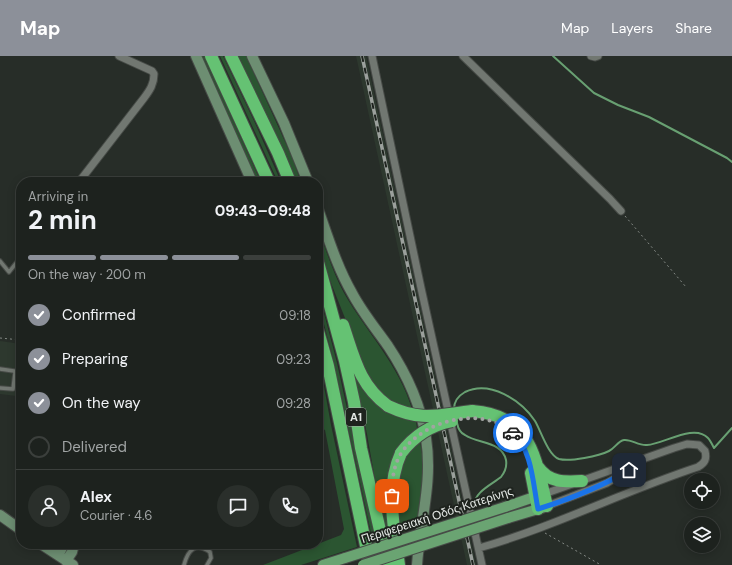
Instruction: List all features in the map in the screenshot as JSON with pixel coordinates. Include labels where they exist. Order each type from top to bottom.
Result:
[{"type":"highway","points":[[211,56],[267,177]]},
{"type":"highway","points":[[231,56],[278,153],[288,177]]},
{"type":"highway","points":[[323,274],[331,289],[361,376],[375,396],[388,406],[409,415],[420,417],[493,414],[511,422],[520,430],[527,440],[535,461],[542,473],[548,478],[563,482],[582,481]]},
{"type":"highway","name":"Α1","points":[[323,281],[345,361],[354,402],[361,448],[388,565]]},
{"type":"highway","name":"Α1","points":[[323,351],[370,565]]},
{"type":"highway","points":[[399,565],[394,532],[392,484],[394,473],[401,454],[414,438],[431,428],[472,415],[491,420],[507,428],[516,435],[526,452],[543,507]]},
{"type":"highway","points":[[535,461],[540,495]]},
{"type":"highway","points":[[364,539],[364,565]]},
{"type":"main road","points":[[196,56],[250,177]]},
{"type":"main road","points":[[252,56],[284,123],[306,177]]},
{"type":"main road","points":[[323,223],[338,265],[352,294],[398,362],[406,377],[421,417],[426,439],[429,468],[426,506],[417,565]]},
{"type":"main road","name":"Περιφερειακή Οδός Κατερίνης","points":[[323,565],[540,495]]},
{"type":"main road","name":"Περιφερειακή Οδός Κατερίνης","points":[[364,565],[543,507]]},
{"type":"main road","points":[[0,515],[16,526]]},
{"type":"main road","points":[[49,549],[66,560]]},
{"type":"main road","points":[[64,549],[66,560]]},
{"type":"main road","points":[[66,560],[73,549]]},
{"type":"street","points":[[83,177],[152,87],[154,80],[154,74],[152,71],[118,56]]},
{"type":"street","points":[[372,56],[419,280],[482,565]]},
{"type":"street","points":[[463,56],[621,211]]},
{"type":"street","points":[[591,56],[595,58],[598,56]]},
{"type":"street","points":[[479,548],[510,539],[658,481],[698,467],[706,460],[706,456],[703,448],[699,445],[694,444],[681,446],[656,455],[607,483],[543,507]]},
{"type":"street","name":"Περιφερειακή Οδός Κατερίνης","points":[[540,495],[626,464],[656,455]]},
{"type":"lane","points":[[0,261],[9,272],[16,263]]},
{"type":"lane","points":[[0,369],[14,371],[15,375],[13,389],[0,388]]},
{"type":"lane","points":[[184,565],[186,559],[193,549]]},
{"type":"lane","points":[[205,549],[210,552],[211,558],[207,565]]},
{"type":"path","points":[[621,211],[686,287]]},
{"type":"path","points":[[0,338],[16,340]]},
{"type":"path","points":[[541,527],[549,535],[601,565]]},
{"type":"shaded area","points":[[356,56],[366,56],[476,565],[467,565]]},
{"type":"shaded area","points":[[0,341],[16,343],[16,396],[0,394]]},
{"type":"green space","points":[[199,56],[204,56],[259,177],[253,177]]},
{"type":"green space","points":[[220,56],[223,56],[255,123],[279,177],[276,177]]},
{"type":"green space","points":[[238,56],[246,56],[292,157],[299,177],[293,177]]},
{"type":"green space","points":[[323,242],[344,293],[391,364],[406,393],[412,409],[406,408],[384,398],[362,372],[345,318],[323,260]]},
{"type":"green space","points":[[323,309],[337,363],[381,565],[378,565],[334,363],[323,320]]},
{"type":"green space","points":[[353,371],[363,390],[378,405],[395,415],[416,422],[417,428],[400,445],[389,535],[385,536],[367,434]]},
{"type":"green space","points":[[323,381],[357,547],[301,565],[263,565],[305,549],[323,549],[323,542],[341,535],[344,529],[325,430],[323,429]]},
{"type":"green space","points":[[420,441],[424,467],[417,527],[397,534],[395,508],[401,461]]},
{"type":"waterway","points":[[553,56],[594,93],[618,105],[649,117],[732,162]]},
{"type":"waterway","points":[[454,409],[458,397],[465,392],[475,389],[485,389],[494,390],[504,394],[513,399],[529,413],[535,421],[551,453],[555,457],[564,460],[592,457],[611,450],[624,440],[647,445],[687,433],[702,434],[708,438],[714,448],[732,428]]},
{"type":"waterway","points":[[457,423],[463,434],[500,449],[506,460],[505,471],[501,477],[480,493],[474,506]]},
{"type":"railway","points":[[362,56],[473,565]]},
{"type":"way so far","points":[[392,496],[394,473],[401,454],[408,444],[422,432],[451,421],[482,419],[499,423],[513,433]]},
{"type":"route","points":[[513,433],[516,435],[526,452],[538,509],[607,483],[629,470]]}]
